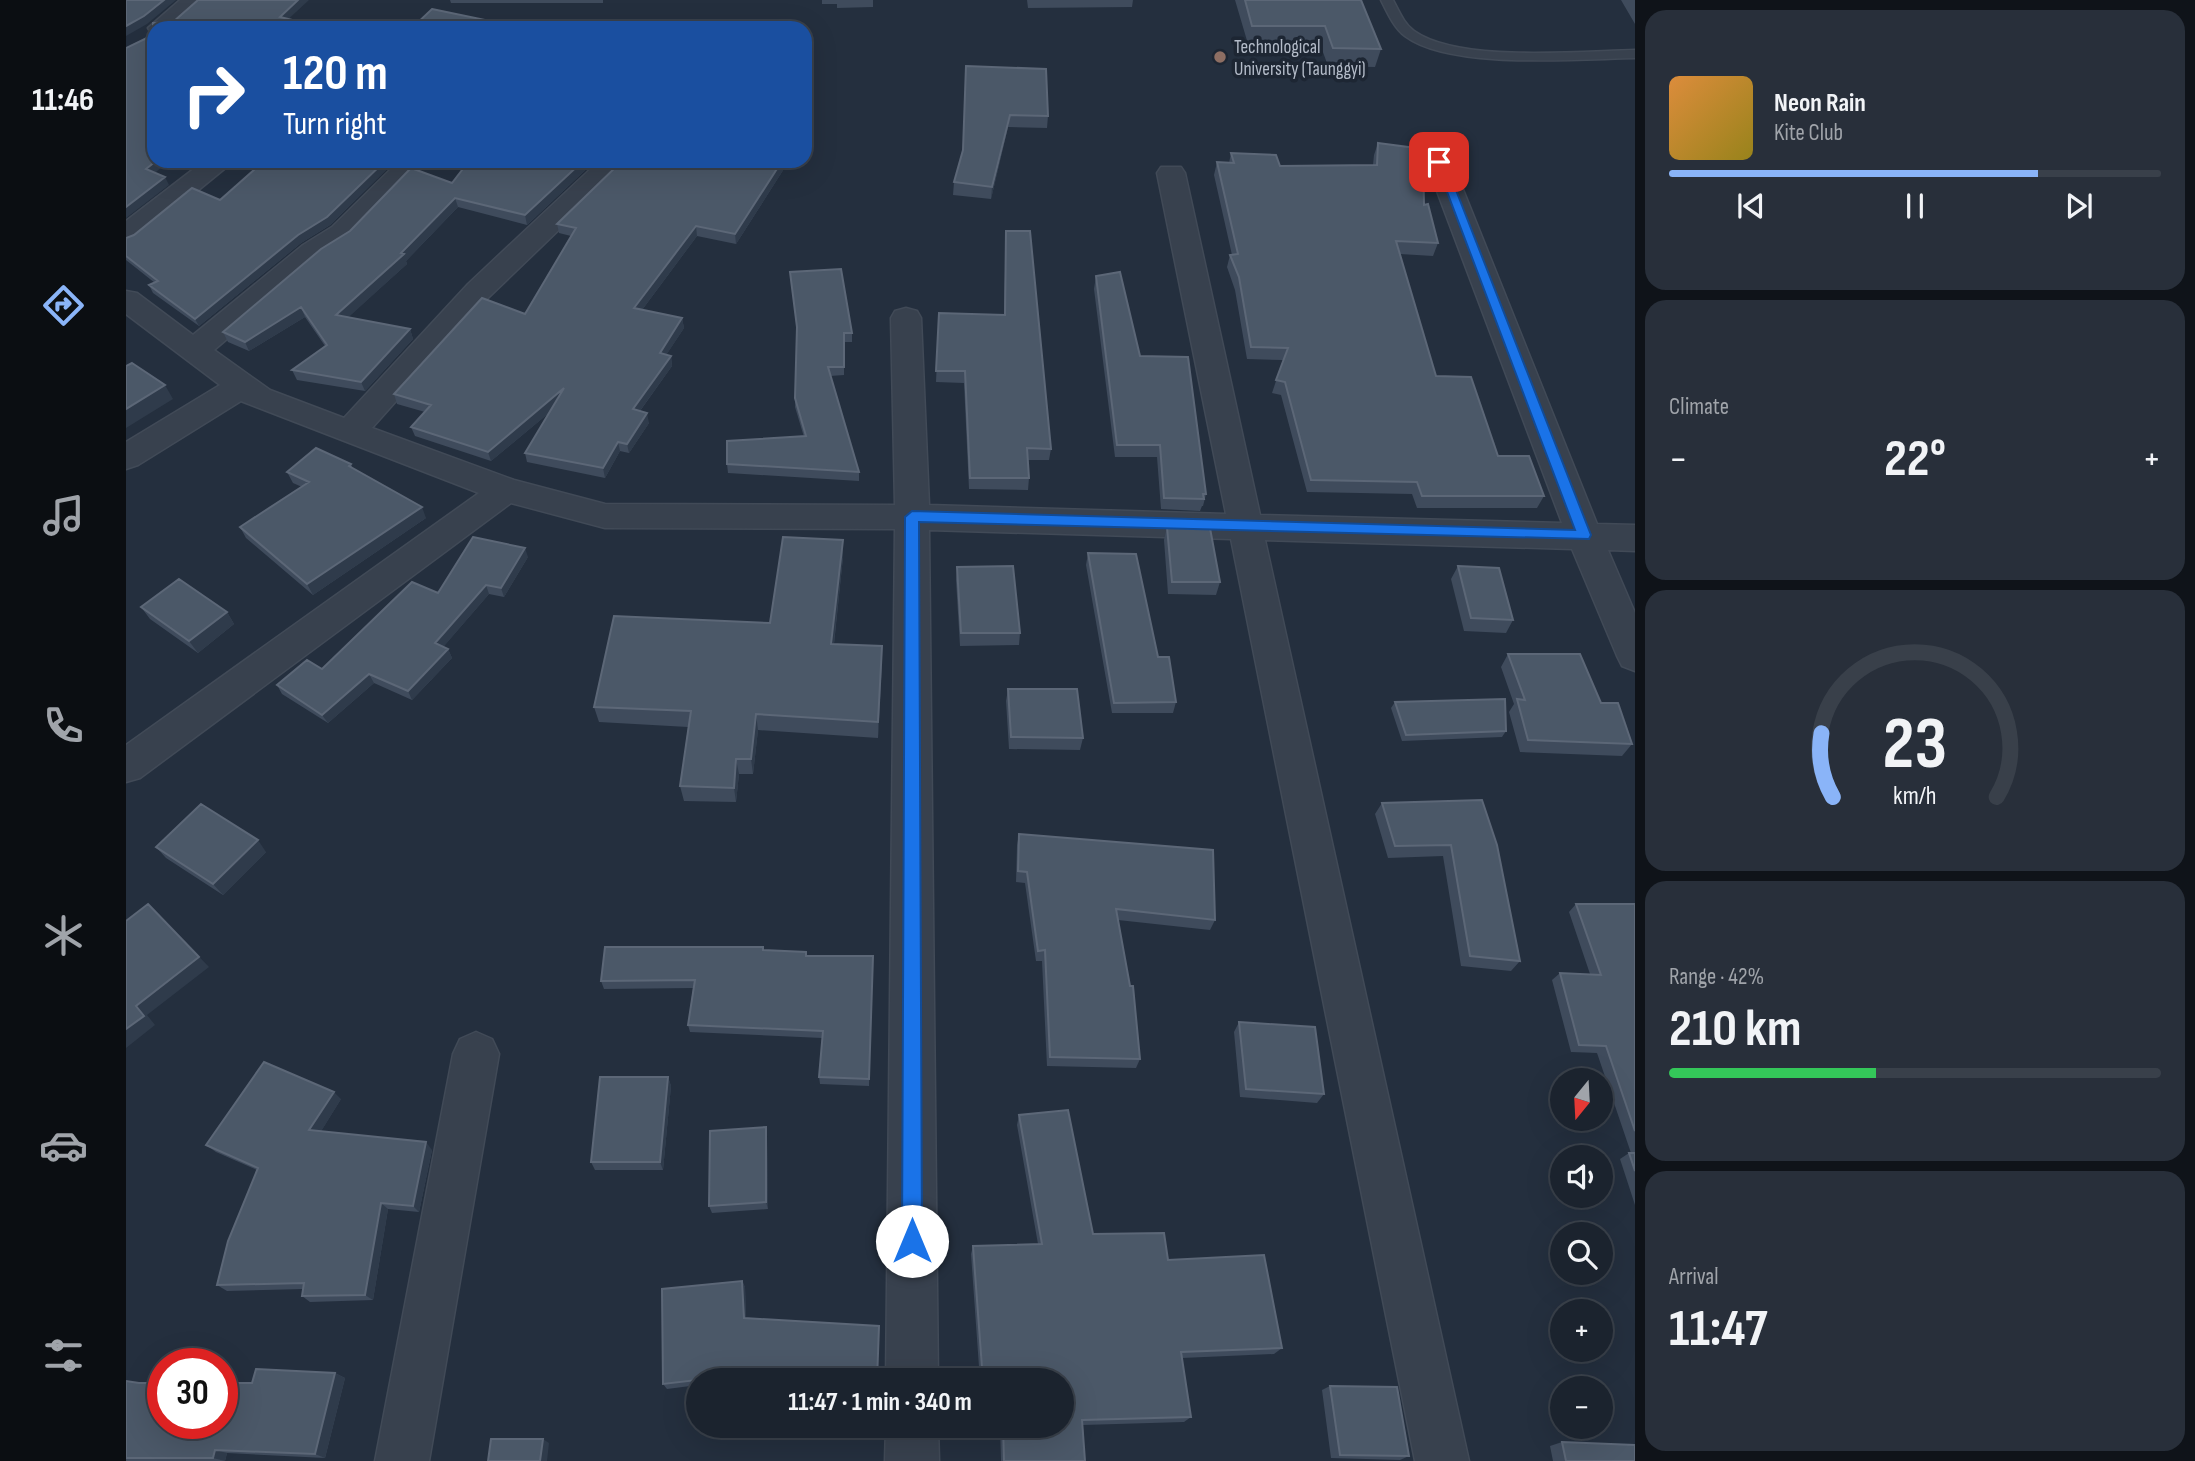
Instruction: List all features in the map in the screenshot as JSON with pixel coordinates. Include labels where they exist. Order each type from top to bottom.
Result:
[{"type":"street","points":[[168,21],[194,0]]},
{"type":"street","points":[[1439,162],[1584,535],[1635,656]]},
{"type":"street","points":[[126,235],[212,168]]},
{"type":"street","points":[[194,350],[313,251],[342,233],[407,168]]},
{"type":"street","points":[[350,432],[478,291],[607,168]]},
{"type":"street","points":[[1171,173],[1248,527],[1441,1461]]},
{"type":"street","points":[[126,300],[259,398],[506,490],[605,516],[912,517],[1635,538]]},
{"type":"street","points":[[906,318],[912,517],[912,1368]]},
{"type":"street","points":[[126,457],[243,385]]},
{"type":"street","points":[[126,766],[506,490]]},
{"type":"street","points":[[402,1461],[476,1054]]},
{"type":"street","points":[[912,1438],[912,1461]]},
{"type":"lane","points":[[1387,0],[1408,34],[1435,48],[1478,53],[1635,54]]},
{"type":"building","points":[[126,0],[164,0],[126,26]]},
{"type":"building","points":[[198,0],[298,0],[280,17],[296,21],[174,21]]},
{"type":"building","points":[[1245,0],[1361,0],[1381,49],[1333,48],[1325,26],[1252,26]]},
{"type":"building","points":[[432,9],[490,21],[419,21]]},
{"type":"building","points":[[147,38],[146,169],[165,177],[126,207],[126,48]]},
{"type":"building","points":[[966,66],[1046,69],[1048,116],[1010,115],[992,187],[954,182],[963,150]]},
{"type":"building","points":[[1378,143],[1423,149],[1424,205],[1428,204],[1438,243],[1396,241],[1436,376],[1471,377],[1498,456],[1529,456],[1544,496],[1422,496],[1417,482],[1311,480],[1285,382],[1276,380],[1288,348],[1251,347],[1239,277],[1230,255],[1238,254],[1217,162],[1234,163],[1231,153],[1276,155],[1280,166],[1377,165]]},
{"type":"building","points":[[256,168],[378,168],[327,217],[298,235],[195,319],[149,285],[158,281],[126,256],[126,238],[134,235],[192,188],[220,200]]},
{"type":"building","points":[[411,168],[452,183],[464,168],[575,168],[525,215],[455,198],[401,253],[404,254],[336,315],[410,329],[361,382],[292,370],[327,345],[301,307],[245,342],[223,332],[321,249],[350,231]]},
{"type":"building","points":[[615,168],[777,168],[735,234],[696,226],[634,308],[682,318],[660,353],[671,356],[633,409],[647,413],[627,444],[618,442],[603,468],[525,453],[564,388],[488,452],[411,427],[431,405],[394,394],[482,298],[525,314],[576,228],[557,224]]},
{"type":"building","points":[[1006,231],[1030,231],[1051,449],[1027,448],[1029,478],[970,478],[965,371],[936,371],[939,313],[1005,315]]},
{"type":"building","points":[[841,269],[852,333],[844,333],[844,367],[828,367],[859,472],[727,464],[727,441],[806,436],[795,398],[797,327],[790,272]]},
{"type":"building","points":[[1120,272],[1140,356],[1188,357],[1206,494],[1203,494],[1204,499],[1164,498],[1160,445],[1117,445],[1096,276]]},
{"type":"building","points":[[132,363],[165,385],[126,409],[126,366]]},
{"type":"building","points":[[316,448],[351,464],[349,466],[422,507],[307,584],[240,527],[309,482],[287,472]]},
{"type":"building","points":[[1167,527],[1210,528],[1220,582],[1172,582]]},
{"type":"building","points":[[473,537],[525,548],[501,588],[486,585],[435,643],[448,649],[408,691],[369,674],[322,715],[277,685],[307,660],[322,669],[412,582],[438,593]]},
{"type":"building","points":[[783,537],[843,540],[831,644],[882,646],[878,722],[756,714],[751,759],[736,759],[734,788],[680,786],[691,711],[594,707],[614,616],[770,623]]},
{"type":"building","points":[[1088,553],[1136,554],[1158,657],[1169,657],[1176,702],[1114,703]]},
{"type":"building","points":[[1013,566],[1020,633],[961,633],[957,567]]},
{"type":"building","points":[[1458,566],[1499,568],[1513,620],[1471,618]]},
{"type":"building","points":[[179,579],[227,612],[189,641],[141,607]]},
{"type":"building","points":[[1508,654],[1580,654],[1601,703],[1618,703],[1632,744],[1528,740],[1517,699],[1525,700]]},
{"type":"building","points":[[1008,689],[1077,689],[1083,738],[1011,737]]},
{"type":"building","points":[[1505,699],[1506,731],[1406,735],[1395,702]]},
{"type":"building","points":[[1482,800],[1497,845],[1520,961],[1470,956],[1451,845],[1395,846],[1382,803]]},
{"type":"building","points":[[201,804],[258,840],[213,884],[156,847]]},
{"type":"building","points":[[1019,834],[1213,850],[1215,920],[1116,909],[1130,986],[1133,986],[1140,1059],[1050,1057],[1045,950],[1038,951],[1027,872],[1018,871]]},
{"type":"building","points":[[148,904],[199,957],[136,1006],[144,1016],[126,1029],[126,921]]},
{"type":"building","points":[[1576,904],[1635,904],[1635,1131],[1606,1046],[1579,1045],[1560,973],[1601,975]]},
{"type":"building","points":[[605,947],[763,947],[763,950],[806,952],[806,956],[873,956],[869,1079],[819,1077],[823,1031],[688,1025],[695,980],[601,981]]},
{"type":"building","points":[[1239,1022],[1315,1027],[1324,1094],[1246,1089]]},
{"type":"building","points":[[264,1062],[334,1092],[309,1130],[426,1142],[413,1206],[381,1203],[365,1295],[302,1296],[304,1283],[217,1285],[228,1241],[258,1168],[206,1145]]},
{"type":"building","points":[[600,1077],[668,1077],[660,1162],[591,1162]]},
{"type":"building","points":[[1068,1110],[1093,1234],[1164,1233],[1168,1260],[1264,1255],[1282,1348],[1181,1352],[1191,1417],[1082,1420],[1085,1461],[1004,1461],[1003,1438],[1074,1438],[1074,1368],[982,1368],[973,1246],[1042,1244],[1019,1115]]},
{"type":"building","points":[[766,1127],[766,1202],[709,1206],[710,1131]]},
{"type":"building","points":[[1629,1153],[1635,1153],[1635,1171]]},
{"type":"building","points":[[742,1281],[744,1318],[879,1326],[877,1368],[686,1368],[686,1381],[663,1384],[662,1289]]},
{"type":"building","points":[[256,1369],[335,1373],[315,1454],[215,1450],[213,1458],[126,1458],[126,1381],[147,1383],[147,1439],[238,1439],[238,1383],[252,1383]]},
{"type":"building","points":[[1330,1386],[1397,1387],[1409,1456],[1340,1455]]},
{"type":"building","points":[[491,1439],[543,1439],[540,1461],[488,1461]]},
{"type":"building","points":[[1562,1442],[1635,1445],[1635,1461],[1566,1461]]},
{"type":"place","name":"Technological University (Taunggyi)","points":[[1220,57]]},
{"type":"route","points":[[912,1241],[912,517],[1584,535],[1439,162]]}]
